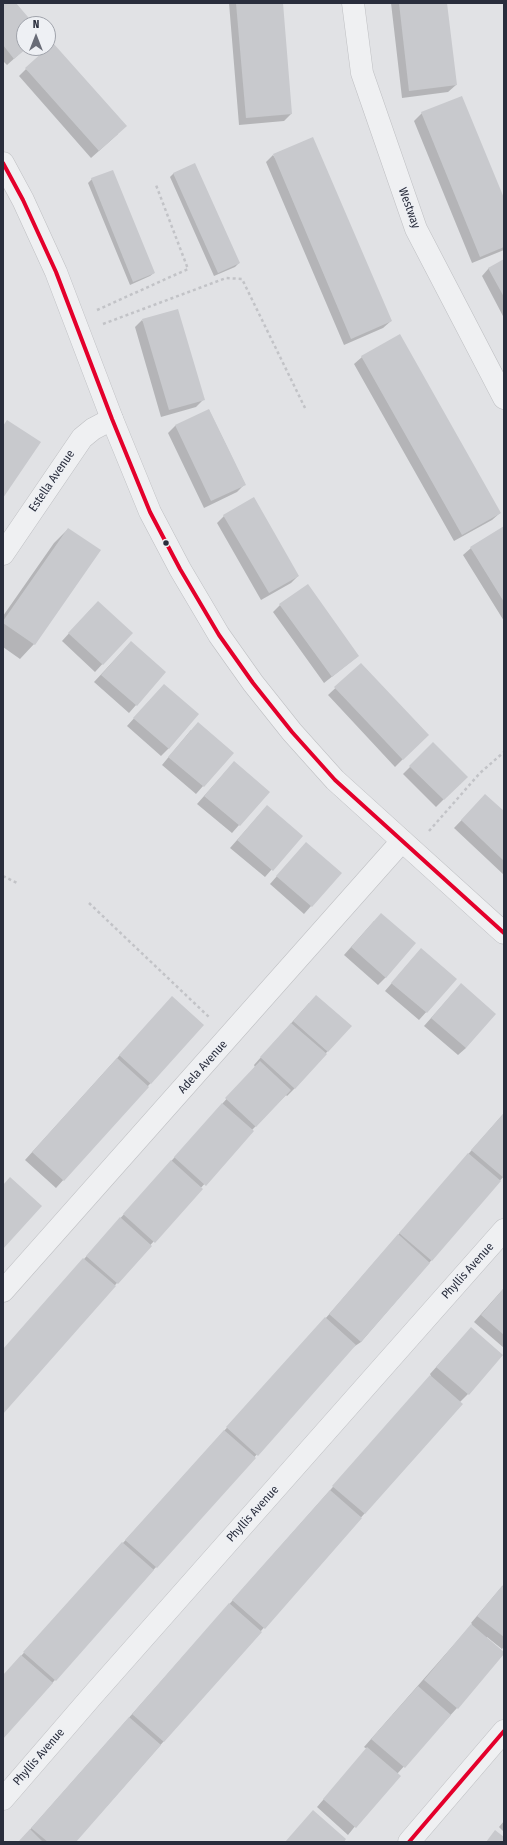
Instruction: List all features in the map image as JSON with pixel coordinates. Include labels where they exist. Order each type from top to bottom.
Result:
[{"type":"street","name":"Westway","points":[[352,3],[362,73],[416,229],[504,398]]},
{"type":"street","points":[[3,163],[23,200],[50,258],[78,326],[112,419],[150,512],[180,569],[219,636],[253,683],[292,732],[335,780],[504,933]]},
{"type":"street","name":"Estella Avenue","points":[[3,554],[82,438],[93,429],[112,419]]},
{"type":"street","name":"Adela Avenue","points":[[3,1291],[230,1037],[302,952],[408,845]]},
{"type":"street","name":"Phyllis Avenue","points":[[3,1799],[92,1696],[504,1230]]},
{"type":"street","points":[[409,1842],[504,1731]]},
{"type":"path","points":[[78,326],[188,270],[156,184]]},
{"type":"path","points":[[78,326],[226,278],[242,279],[306,410]]},
{"type":"path","points":[[408,845],[480,773],[504,752]]},
{"type":"path","points":[[3,876],[20,884]]},
{"type":"path","points":[[89,903],[230,1037]]},
{"type":"building","points":[[3,3],[16,3],[27,16],[16,16],[16,56],[18,56],[14,59],[3,45]]},
{"type":"building","points":[[236,3],[283,3],[292,114],[246,118]]},
{"type":"building","points":[[399,3],[447,3],[457,85],[409,91]]},
{"type":"building","points":[[56,46],[127,126],[99,151],[25,68],[38,56],[56,56]]},
{"type":"building","points":[[462,96],[504,198],[504,247],[480,257],[421,112]]},
{"type":"building","points":[[313,137],[392,321],[351,339],[273,154]]},
{"type":"building","points":[[195,163],[240,263],[218,273],[173,173]]},
{"type":"building","points":[[113,170],[155,273],[133,282],[91,178]]},
{"type":"building","points":[[504,259],[504,297],[488,268]]},
{"type":"building","points":[[178,309],[205,400],[169,410],[142,319]]},
{"type":"building","points":[[400,334],[501,513],[462,535],[361,356]]},
{"type":"building","points":[[209,409],[246,485],[211,501],[175,425]]},
{"type":"building","points":[[7,420],[41,442],[3,498],[3,426]]},
{"type":"building","points":[[254,497],[299,576],[269,593],[223,515]]},
{"type":"building","points":[[504,526],[504,602],[470,547]]},
{"type":"building","points":[[68,528],[101,550],[35,645],[3,623],[3,621]]},
{"type":"building","points":[[308,584],[359,656],[332,677],[279,604]]},
{"type":"building","points":[[98,601],[133,633],[103,665],[68,633]]},
{"type":"building","points":[[131,641],[166,672],[137,706],[101,675]]},
{"type":"building","points":[[361,663],[429,735],[403,760],[334,687]]},
{"type":"building","points":[[164,684],[199,714],[169,749],[133,718]]},
{"type":"building","points":[[198,722],[234,753],[204,787],[168,757]]},
{"type":"building","points":[[433,742],[468,777],[444,800],[409,766]]},
{"type":"building","points":[[234,761],[270,792],[240,826],[204,796]]},
{"type":"building","points":[[485,794],[504,811],[504,861],[461,820]]},
{"type":"building","points":[[267,805],[303,836],[273,871],[237,840]]},
{"type":"building","points":[[306,842],[342,873],[312,907],[276,876]]},
{"type":"building","points":[[381,913],[416,943],[386,978],[351,947]]},
{"type":"building","points":[[421,948],[457,979],[427,1013],[391,983]]},
{"type":"building","points":[[461,983],[496,1014],[466,1048],[431,1018]]},
{"type":"building","points":[[316,995],[352,1026],[328,1052],[293,1021]]},
{"type":"building","points":[[172,996],[204,1025],[151,1084],[119,1055]]},
{"type":"building","points":[[291,1023],[327,1054],[295,1089],[260,1057]]},
{"type":"building","points":[[117,1058],[149,1087],[64,1181],[32,1152]]},
{"type":"building","points":[[260,1061],[291,1090],[256,1127],[225,1098]]},
{"type":"building","points":[[222,1103],[254,1131],[206,1186],[174,1157]]},
{"type":"building","points":[[504,1113],[504,1178],[471,1150]]},
{"type":"building","points":[[468,1153],[501,1181],[432,1261],[399,1233]]},
{"type":"building","points":[[171,1160],[203,1189],[155,1243],[123,1214]]},
{"type":"building","points":[[10,1177],[42,1206],[3,1249],[3,1185]]},
{"type":"building","points":[[120,1217],[152,1246],[118,1284],[86,1256]]},
{"type":"building","points":[[398,1234],[430,1263],[361,1342],[329,1314]]},
{"type":"building","points":[[83,1258],[116,1286],[3,1414],[3,1349]]},
{"type":"building","points":[[504,1288],[504,1335],[481,1315]]},
{"type":"building","points":[[325,1317],[356,1345],[258,1456],[226,1427]]},
{"type":"building","points":[[471,1327],[503,1355],[469,1395],[436,1367]]},
{"type":"building","points":[[430,1375],[463,1404],[365,1514],[332,1486]]},
{"type":"building","points":[[224,1430],[256,1458],[157,1568],[125,1540]]},
{"type":"building","points":[[330,1490],[362,1518],[265,1629],[232,1600]]},
{"type":"building","points":[[122,1542],[154,1570],[56,1681],[23,1652]]},
{"type":"building","points":[[502,1586],[504,1587],[504,1637],[477,1616]]},
{"type":"building","points":[[229,1603],[262,1632],[164,1742],[132,1714]]},
{"type":"building","points":[[471,1624],[504,1652],[504,1654],[458,1709],[424,1680]]},
{"type":"building","points":[[21,1655],[53,1683],[3,1739],[3,1675]]},
{"type":"building","points":[[418,1686],[451,1715],[405,1768],[371,1739]]},
{"type":"building","points":[[129,1717],[161,1745],[76,1842],[48,1842],[31,1828]]},
{"type":"building","points":[[367,1747],[401,1776],[356,1828],[323,1799]]},
{"type":"building","points":[[313,1810],[346,1839],[344,1842],[285,1842]]},
{"type":"building","points":[[30,1829],[43,1842],[18,1842]]},
{"type":"building","points":[[495,1830],[504,1837],[504,1842],[486,1842]]},
{"type":"transit line","points":[[3,163],[23,200],[56,272],[112,419],[150,512],[180,569],[219,635],[253,683],[292,732],[335,780],[504,933]]},
{"type":"transit line","points":[[409,1842],[504,1731]]}]
